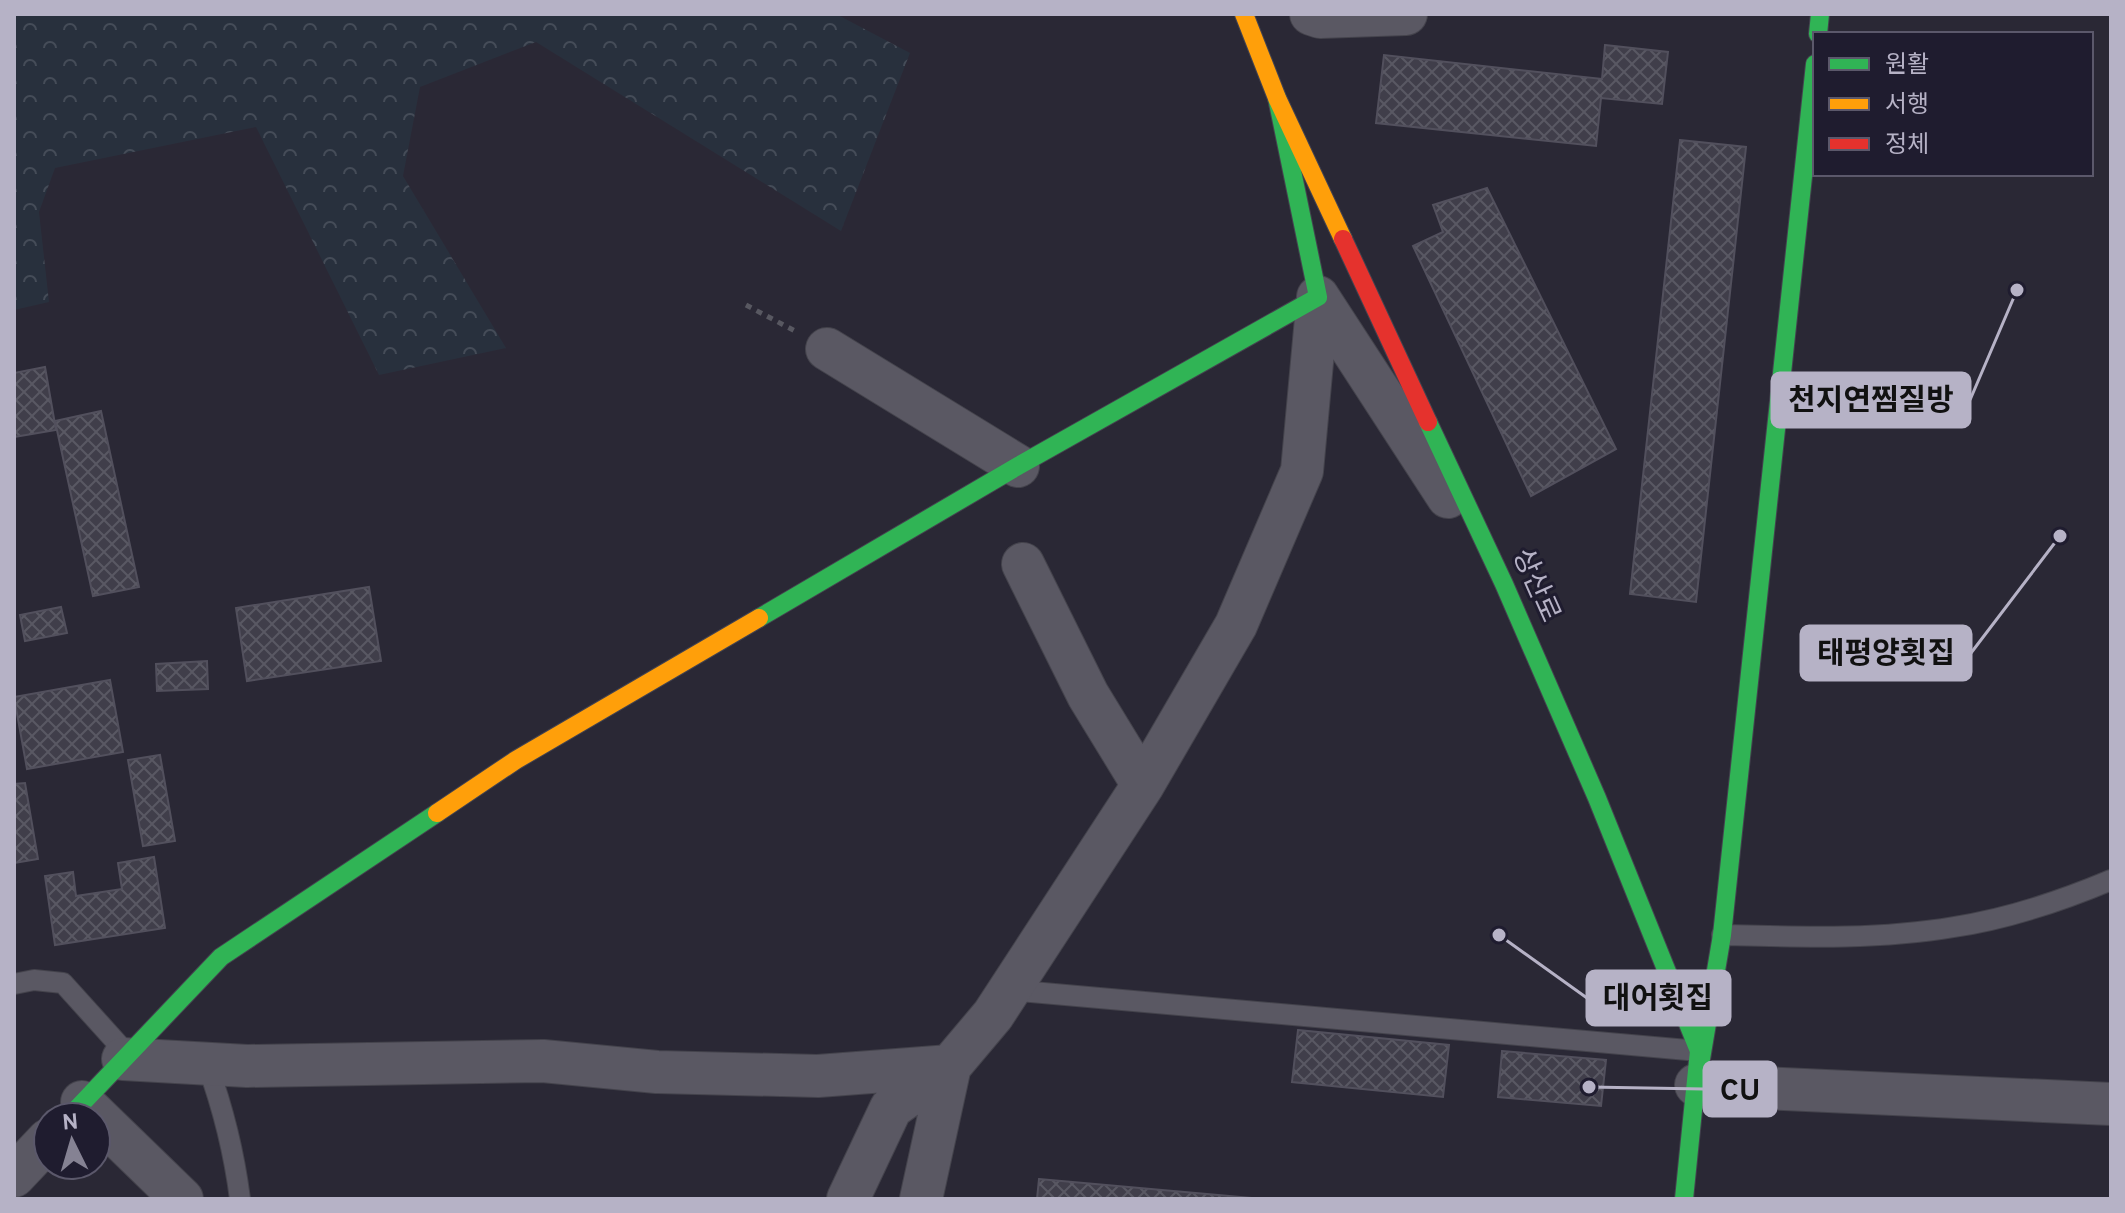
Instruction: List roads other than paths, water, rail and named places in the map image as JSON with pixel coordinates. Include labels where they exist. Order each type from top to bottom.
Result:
[{"type":"street","name":"상산로","points":[[1244,14],[1277,98],[1504,584],[1597,798],[1698,1068],[1684,1199]]},
{"type":"street","points":[[1311,14],[1320,17],[1406,14]]},
{"type":"street","points":[[1813,83],[1722,935],[1698,1068],[2111,1104]]},
{"type":"street","points":[[848,1199],[891,1108],[950,1066],[993,1015],[1143,785],[1236,625],[1302,471],[1318,297],[1277,98]]},
{"type":"street","points":[[84,1101],[221,957],[516,760],[1018,466],[1318,297]]},
{"type":"street","points":[[1318,297],[1504,584]]},
{"type":"street","points":[[827,349],[1018,466]]},
{"type":"street","points":[[1023,564],[1088,695],[1143,785]]},
{"type":"street","points":[[126,1057],[247,1066],[543,1061],[657,1072],[818,1076],[950,1066]]},
{"type":"street","points":[[921,1199],[950,1066]]},
{"type":"street","points":[[112,1140],[182,1199]]},
{"type":"street","points":[[14,1176],[32,1157]]},
{"type":"lane","points":[[1722,935],[1837,936],[1953,928],[2071,897],[2111,880]]},
{"type":"lane","points":[[14,984],[34,980],[63,983],[126,1057]]},
{"type":"lane","points":[[1009,990],[1698,1068]]},
{"type":"lane","points":[[207,1064],[223,1107],[240,1199]]},
{"type":"place","name":"천지연찜질방","points":[[2017,290]]},
{"type":"place","name":"태평양횟집","points":[[2060,536]]},
{"type":"place","name":"대어횟집","points":[[1499,935]]},
{"type":"place","name":"CU","points":[[1589,1087]]}]
